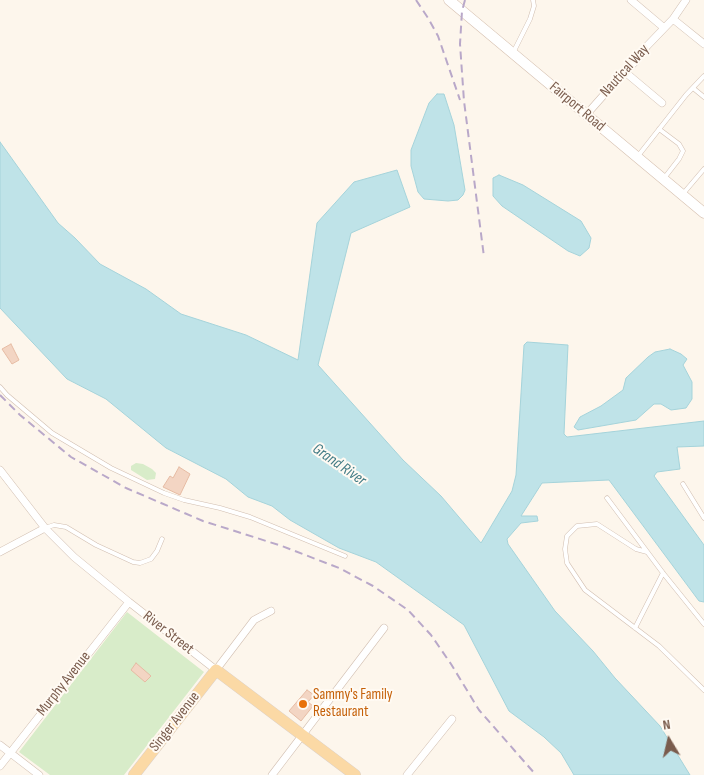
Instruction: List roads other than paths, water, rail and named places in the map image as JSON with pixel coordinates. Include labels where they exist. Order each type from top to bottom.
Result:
[{"type":"main road","name":"River Street","points":[[216,670],[355,775]]},
{"type":"main road","name":"Singer Avenue","points":[[134,775],[216,670]]},
{"type":"street","name":"Fairport Road","points":[[450,0],[704,213]]},
{"type":"street","points":[[632,0],[663,28]]},
{"type":"street","name":"Nautical Way","points":[[586,115],[636,62],[663,28],[673,19],[686,0]]},
{"type":"street","points":[[673,19],[704,44]]},
{"type":"street","points":[[625,72],[662,103]]},
{"type":"street","name":"River Street","points":[[0,470],[45,528],[74,557],[216,670]]},
{"type":"street","points":[[0,552],[45,528]]},
{"type":"street","name":"Murphy Avenue","points":[[0,766],[129,602]]},
{"type":"street","points":[[216,670],[254,620],[271,611]]},
{"type":"street","points":[[272,775],[384,628]]},
{"type":"street","points":[[407,775],[452,719]]},
{"type":"street","points":[[0,745],[39,775]]},
{"type":"lane","points":[[513,53],[530,19],[534,6],[533,0]]},
{"type":"lane","points":[[637,158],[704,76]]},
{"type":"lane","points":[[693,88],[704,97]]},
{"type":"lane","points":[[660,129],[679,144],[683,151],[680,159],[663,180]]},
{"type":"lane","points":[[682,195],[704,169]]},
{"type":"lane","points":[[0,387],[52,433],[129,476],[164,493],[250,517],[345,556]]},
{"type":"lane","points":[[683,484],[704,518]]},
{"type":"lane","points":[[607,498],[704,624]]},
{"type":"lane","points":[[647,552],[636,550],[597,524],[577,526],[567,536],[565,549],[567,563],[585,590],[659,646],[704,690]]},
{"type":"lane","points":[[45,528],[54,525],[66,527],[96,546],[133,562],[140,563],[151,559],[162,539]]},
{"type":"lane","points":[[634,628],[663,573]]},
{"type":"water","points":[[437,94],[444,94],[454,125],[465,190],[458,200],[424,199],[418,192],[411,166],[411,150],[429,103]]},
{"type":"water","name":"Grand River","points":[[0,142],[58,223],[100,264],[146,289],[181,314],[246,335],[298,360],[317,223],[354,182],[397,170],[410,207],[351,233],[318,365],[403,460],[441,496],[481,543],[512,491],[516,475],[524,345],[527,342],[568,345],[564,434],[567,437],[704,421],[704,446],[677,447],[680,469],[657,472],[654,476],[704,545],[704,602],[699,601],[609,480],[542,483],[521,516],[537,516],[538,521],[521,523],[507,539],[508,544],[555,611],[660,726],[690,775],[574,775],[561,753],[544,737],[509,711],[464,625],[376,562],[339,548],[290,520],[272,506],[248,497],[226,479],[166,448],[106,399],[67,379],[0,308]]},
{"type":"water","points":[[499,175],[523,185],[581,221],[591,238],[589,248],[580,256],[568,251],[502,206],[493,196],[493,178]]},
{"type":"water","points":[[670,349],[687,359],[683,365],[692,382],[692,399],[686,408],[671,410],[661,404],[654,404],[636,420],[578,430],[574,427],[580,417],[601,406],[623,390],[626,378],[648,357],[655,352]]},
{"type":"railway","points":[[416,0],[438,36],[460,100]]},
{"type":"railway","points":[[465,0],[462,11],[460,44],[464,101],[484,257]]},
{"type":"railway","points":[[0,395],[20,415],[71,457],[126,488],[203,521],[282,546],[339,568],[373,586],[408,610],[431,635],[479,710],[536,775]]},
{"type":"place","name":"Sammy's Family Restaurant","points":[[303,704]]}]
